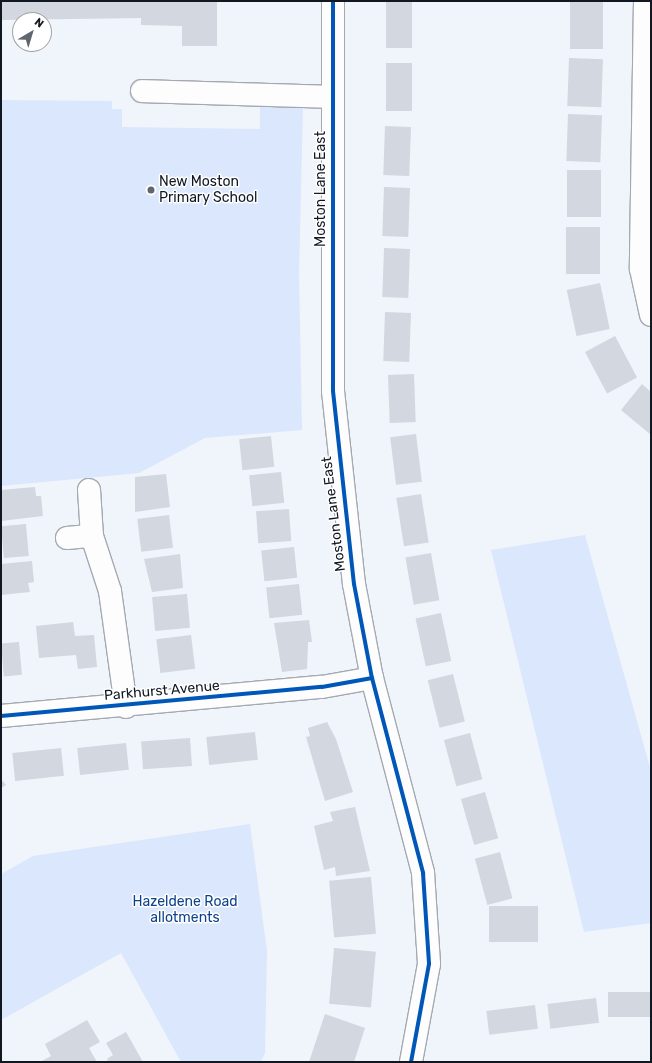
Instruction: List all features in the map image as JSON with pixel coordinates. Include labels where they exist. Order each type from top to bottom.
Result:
[{"type":"street","name":"Moston Lane East","points":[[333,1],[333,391],[354,584],[372,678],[414,830],[428,916],[428,964],[411,1062]]},
{"type":"street","points":[[645,1],[641,269],[651,315]]},
{"type":"street","points":[[142,91],[332,97]]},
{"type":"street","points":[[89,490],[92,536],[110,591],[126,707]]},
{"type":"street","points":[[67,538],[92,536]]},
{"type":"street","name":"Parkhurst Avenue","points":[[1,716],[126,707],[322,687],[372,678]]},
{"type":"green space","name":"New Moston Primary School","points":[[1,100],[112,101],[112,109],[122,109],[122,127],[260,129],[260,106],[303,106],[299,274],[302,430],[205,438],[139,473],[1,486]]},
{"type":"green space","points":[[585,535],[651,771],[651,923],[584,932],[491,550]]},
{"type":"green space","name":"Hazeldene Road allotments","points":[[250,824],[267,951],[265,1053],[261,1062],[181,1062],[121,953],[1,1020],[1,874],[33,856]]},
{"type":"building","points":[[1,1],[217,1],[217,46],[182,46],[182,26],[141,25],[141,18],[52,19],[52,12],[12,12],[12,20],[1,20]]},
{"type":"building","points":[[386,1],[412,1],[412,48],[386,48]]},
{"type":"building","points":[[570,2],[603,2],[603,49],[570,49]]},
{"type":"building","points":[[569,58],[603,59],[601,107],[567,106]]},
{"type":"building","points":[[386,63],[412,63],[412,111],[386,111]]},
{"type":"building","points":[[568,114],[602,115],[600,162],[566,161]]},
{"type":"building","points":[[385,126],[411,127],[409,176],[383,175]]},
{"type":"building","points":[[567,170],[601,170],[601,217],[567,217]]},
{"type":"building","points":[[384,187],[410,188],[408,237],[382,236]]},
{"type":"building","points":[[566,227],[600,227],[600,274],[566,274]]},
{"type":"building","points":[[384,248],[410,249],[408,298],[382,297]]},
{"type":"building","points":[[600,283],[610,329],[577,336],[567,290]]},
{"type":"building","points":[[385,312],[411,313],[409,362],[383,361]]},
{"type":"building","points":[[615,336],[637,377],[607,393],[585,352]]},
{"type":"building","points":[[414,374],[416,422],[390,423],[388,375]]},
{"type":"building","points":[[642,384],[651,392],[651,435],[621,410]]},
{"type":"building","points":[[416,434],[422,482],[396,485],[390,437]]},
{"type":"building","points":[[271,436],[274,467],[242,470],[239,439]]},
{"type":"building","points":[[281,472],[284,503],[252,506],[249,475]]},
{"type":"building","points":[[166,474],[170,507],[135,512],[135,477]]},
{"type":"building","points":[[35,487],[36,496],[41,496],[43,516],[1,521],[1,490]]},
{"type":"building","points":[[421,494],[429,542],[404,546],[396,498]]},
{"type":"building","points":[[289,509],[291,541],[258,543],[256,511]]},
{"type":"building","points":[[169,515],[173,548],[141,552],[137,519]]},
{"type":"building","points":[[26,524],[29,556],[4,558],[1,526]]},
{"type":"building","points":[[294,547],[297,578],[264,581],[261,550]]},
{"type":"building","points":[[431,553],[439,600],[414,605],[405,558]]},
{"type":"building","points":[[180,554],[183,588],[152,592],[144,559]]},
{"type":"building","points":[[32,561],[34,582],[28,583],[30,592],[1,595],[1,564]]},
{"type":"building","points":[[299,584],[302,615],[269,618],[266,587]]},
{"type":"building","points":[[187,594],[190,628],[155,631],[152,597]]},
{"type":"building","points":[[441,613],[451,661],[426,666],[416,618]]},
{"type":"building","points":[[309,620],[312,642],[308,642],[307,669],[282,672],[274,623]]},
{"type":"building","points":[[73,622],[75,636],[94,635],[97,667],[78,669],[76,655],[39,658],[36,626]]},
{"type":"building","points":[[191,635],[195,669],[160,673],[156,639]]},
{"type":"building","points":[[19,642],[22,675],[4,676],[1,644]]},
{"type":"building","points":[[453,674],[465,722],[440,728],[428,680]]},
{"type":"building","points":[[327,722],[336,739],[353,792],[325,801],[306,737],[310,736],[308,728]]},
{"type":"building","points":[[255,732],[258,760],[209,765],[206,737]]},
{"type":"building","points":[[470,733],[482,779],[456,786],[444,740]]},
{"type":"building","points":[[190,738],[192,766],[143,769],[141,741]]},
{"type":"building","points":[[126,743],[129,770],[80,775],[77,748]]},
{"type":"building","points":[[61,748],[64,776],[15,781],[12,753]]},
{"type":"building","points":[[1,779],[6,785],[1,788]]},
{"type":"building","points":[[485,792],[498,838],[474,845],[461,799]]},
{"type":"building","points":[[355,807],[370,871],[336,876],[335,867],[324,870],[314,826],[333,821],[330,812]]},
{"type":"building","points":[[500,852],[512,898],[487,905],[475,859]]},
{"type":"building","points":[[371,877],[376,934],[334,937],[329,881]]},
{"type":"building","points":[[489,906],[538,906],[538,942],[489,942]]},
{"type":"building","points":[[334,948],[376,952],[371,1007],[329,1004]]},
{"type":"building","points":[[608,992],[651,992],[651,1017],[608,1017]]},
{"type":"building","points":[[596,998],[599,1023],[550,1029],[547,1004]]},
{"type":"building","points":[[535,1005],[538,1029],[489,1035],[486,1011]]},
{"type":"building","points":[[325,1014],[365,1028],[354,1062],[309,1062]]},
{"type":"building","points":[[87,1020],[100,1042],[89,1048],[97,1062],[40,1062],[51,1056],[45,1044]]},
{"type":"building","points":[[126,1032],[143,1062],[108,1062],[107,1059],[113,1055],[106,1043]]},
{"type":"cycle path","points":[[333,1],[333,391],[354,584],[372,678],[423,873],[429,964],[411,1062]]},
{"type":"cycle path","points":[[1,716],[322,687],[372,678]]},
{"type":"place","name":"New Moston Primary School","points":[[151,190]]}]
